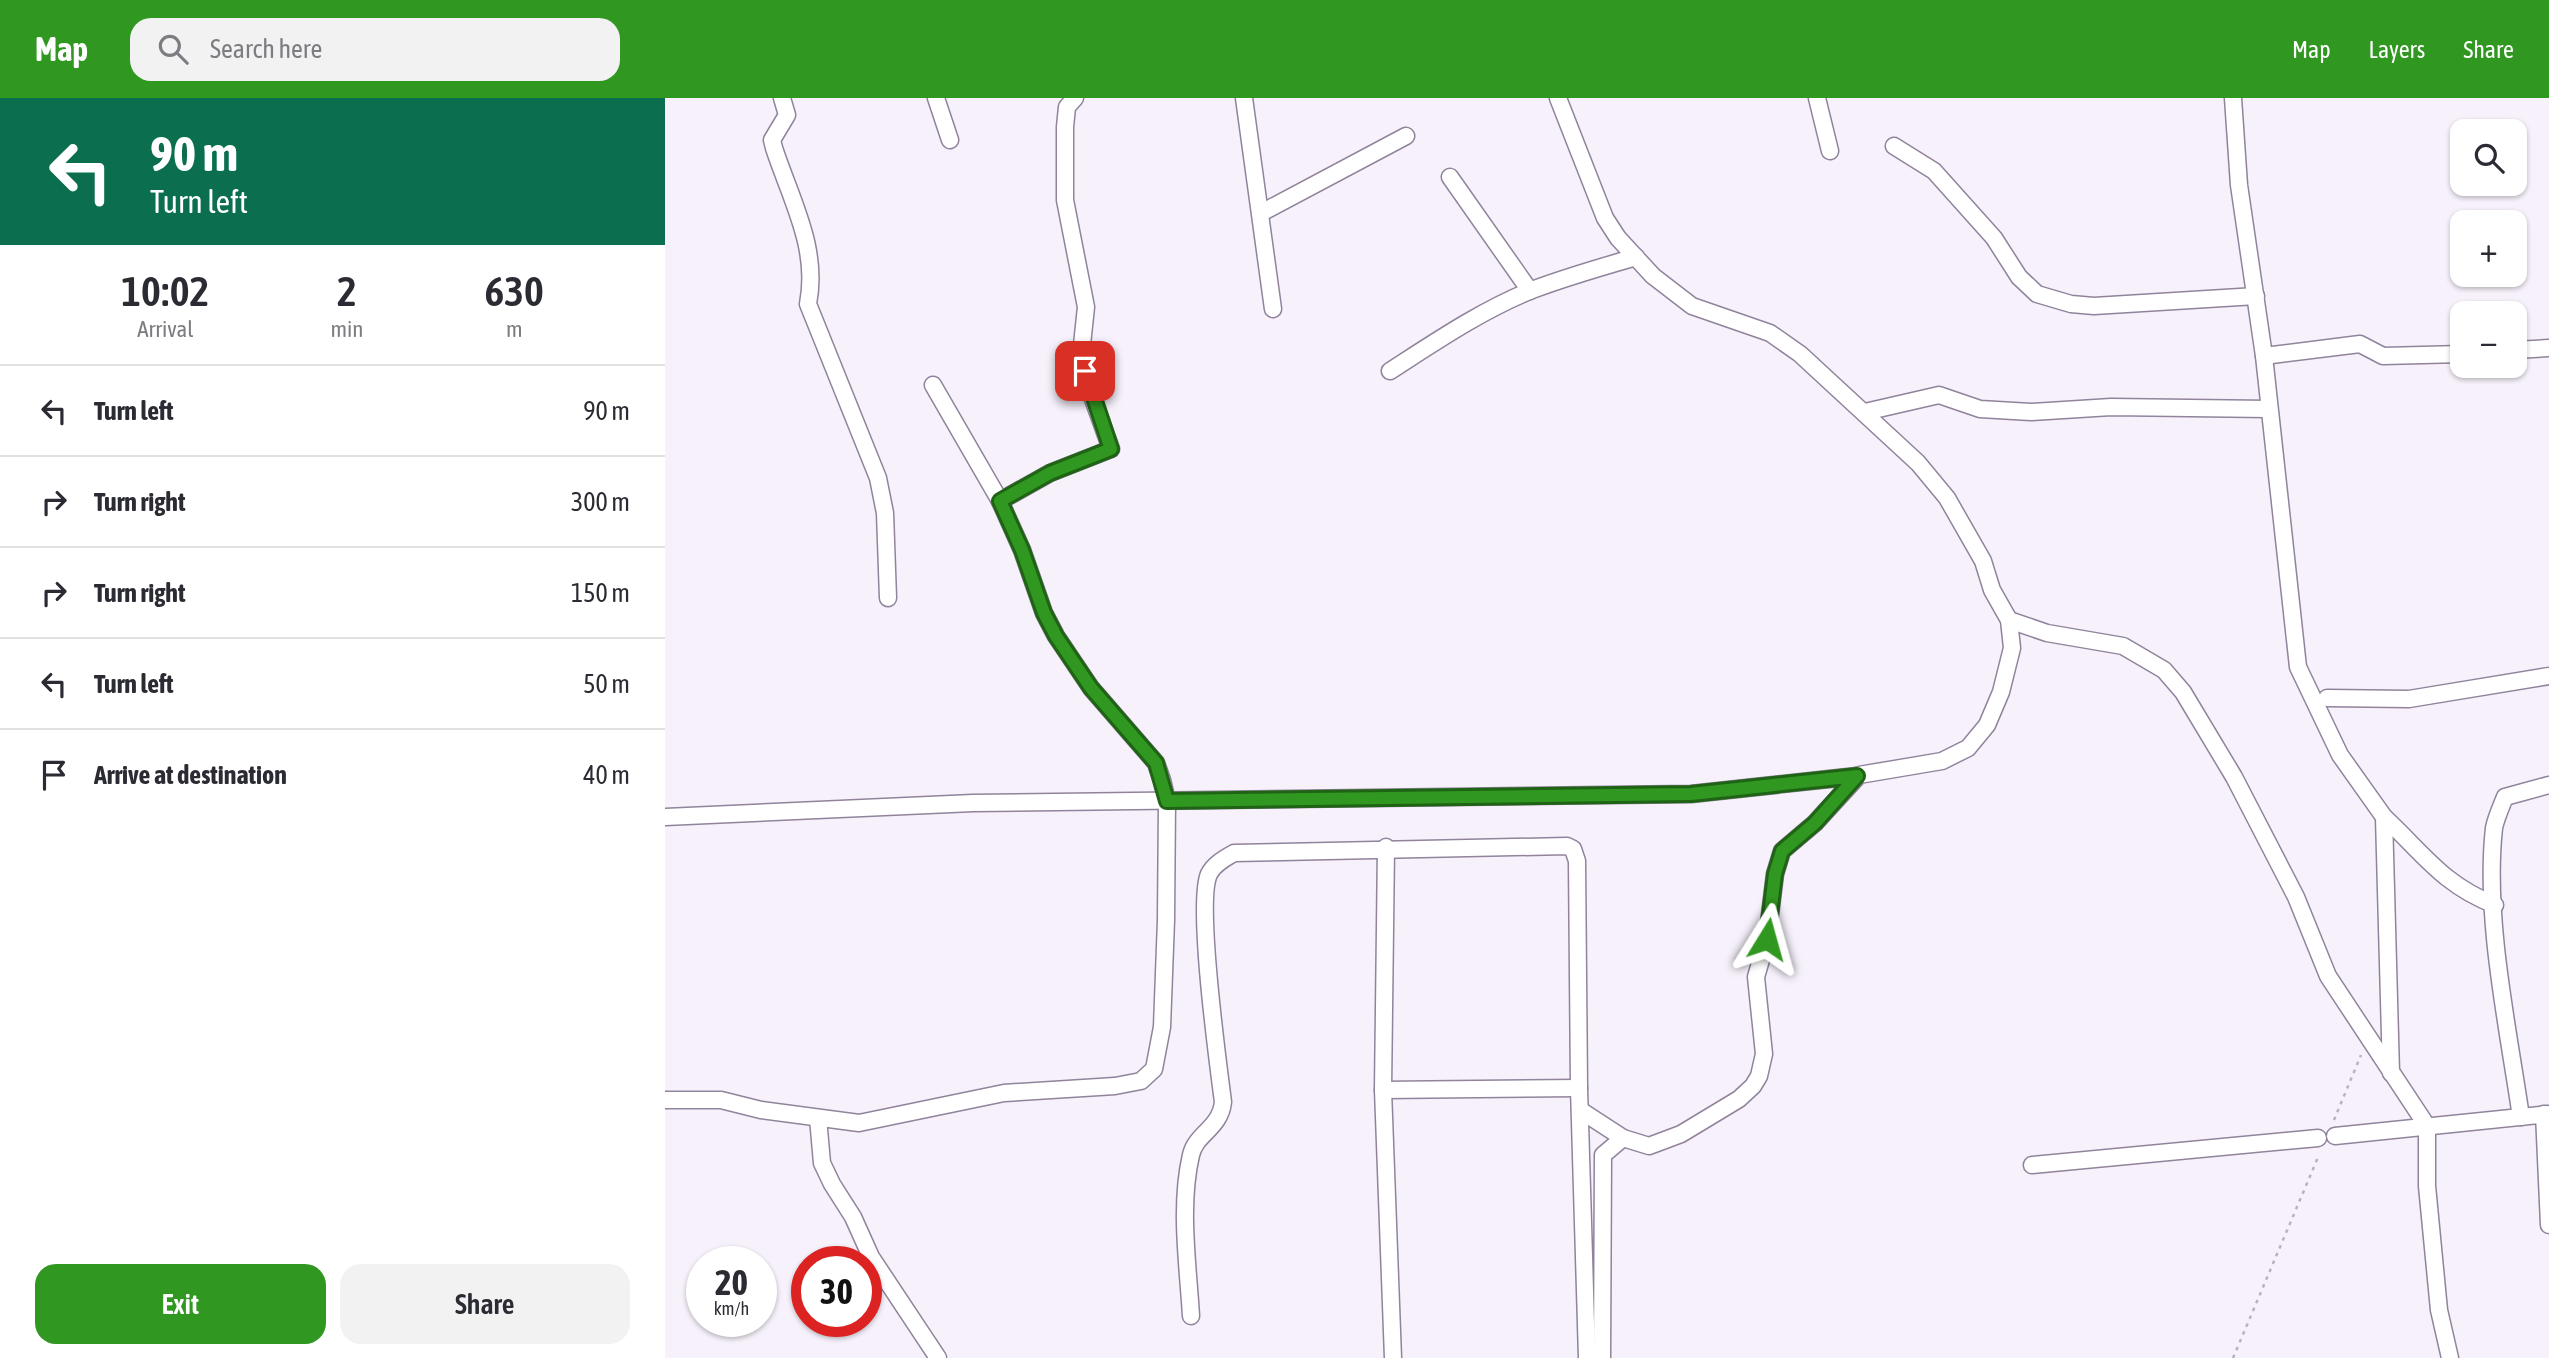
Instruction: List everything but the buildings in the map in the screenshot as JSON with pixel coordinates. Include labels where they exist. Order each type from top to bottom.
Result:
[{"type":"street","points":[[782,98],[786,115],[772,140],[792,203],[806,232],[811,285],[808,304],[879,478],[885,513],[888,598]]},
{"type":"street","points":[[936,98],[950,140]]},
{"type":"street","points":[[1000,501],[1050,473],[1111,449],[1092,398],[1081,354],[1086,307],[1065,200],[1065,127],[1067,107],[1075,98]]},
{"type":"street","points":[[1244,98],[1273,309]]},
{"type":"street","points":[[665,817],[973,803],[1691,794],[1857,776],[1895,767],[1942,761],[1968,748],[1987,725],[2001,692],[2011,648],[2009,620],[1959,514],[1918,463],[1800,354],[1770,333],[1692,306],[1653,276],[1605,218],[1558,98]]},
{"type":"street","points":[[1817,98],[1830,151]]},
{"type":"street","points":[[2233,98],[2239,185],[2264,356],[2298,667],[2340,755],[2384,817],[2429,864],[2466,894],[2495,905]]},
{"type":"street","points":[[1261,213],[1406,136]]},
{"type":"street","points":[[1894,146],[1934,171],[1994,238],[2019,277],[2038,294],[2094,306],[2256,296]]},
{"type":"street","points":[[1450,177],[1530,291]]},
{"type":"street","points":[[1390,372],[1439,340],[1530,291],[1636,257]]},
{"type":"street","points":[[2264,356],[2360,344],[2383,356],[2450,354]]},
{"type":"street","points":[[2527,349],[2549,348]]},
{"type":"street","points":[[665,1100],[721,1100],[849,1123],[870,1122],[1004,1093],[1115,1086],[1141,1081],[1154,1069],[1162,1027],[1167,801],[1156,763],[1091,688],[1056,636],[1044,613],[1022,550],[1000,501],[933,385]]},
{"type":"street","points":[[1865,412],[1939,395],[1980,409],[2031,412],[2111,407],[2269,409]]},
{"type":"street","points":[[2009,620],[2047,633],[2123,646],[2164,670],[2183,692],[2234,777],[2296,897],[2328,976],[2427,1126],[2427,1186],[2439,1310],[2450,1358]]},
{"type":"street","points":[[2327,698],[2409,699],[2549,676]]},
{"type":"street","points":[[1580,1110],[1623,1138],[1650,1146],[1663,1143],[1738,1099],[1753,1086],[1759,1076],[1763,1054],[1756,977],[1771,920],[1778,861],[1791,841],[1820,818],[1857,776]]},
{"type":"street","points":[[2521,1117],[2499,970],[2494,825],[2505,797],[2549,785]]},
{"type":"street","points":[[2384,817],[2391,1073]]},
{"type":"street","points":[[1191,1317],[1187,1246],[1187,1180],[1191,1153],[1217,1124],[1223,1102],[1205,910],[1209,874],[1220,861],[1234,853],[1386,847],[1567,846],[1573,849],[1577,861],[1579,1088],[1587,1358]]},
{"type":"street","points":[[1386,847],[1383,1090],[1393,1358]]},
{"type":"street","points":[[1383,1090],[1579,1088]]},
{"type":"street","points":[[2032,1166],[2325,1139],[2546,1114],[2549,1225]]},
{"type":"street","points":[[818,1118],[822,1163],[832,1184],[853,1217],[871,1257],[938,1358]]},
{"type":"street","points":[[1602,1358],[1603,1155],[1623,1138]]},
{"type":"path","points":[[2233,1358],[2368,1039]]},
{"type":"route","points":[[1085,371],[1098,417],[1111,449],[1050,473],[1000,501],[1022,550],[1028,574],[1044,613],[1056,636],[1091,688],[1156,763],[1167,801],[1691,794],[1857,776],[1815,823],[1782,851],[1775,874],[1767,939]]}]
